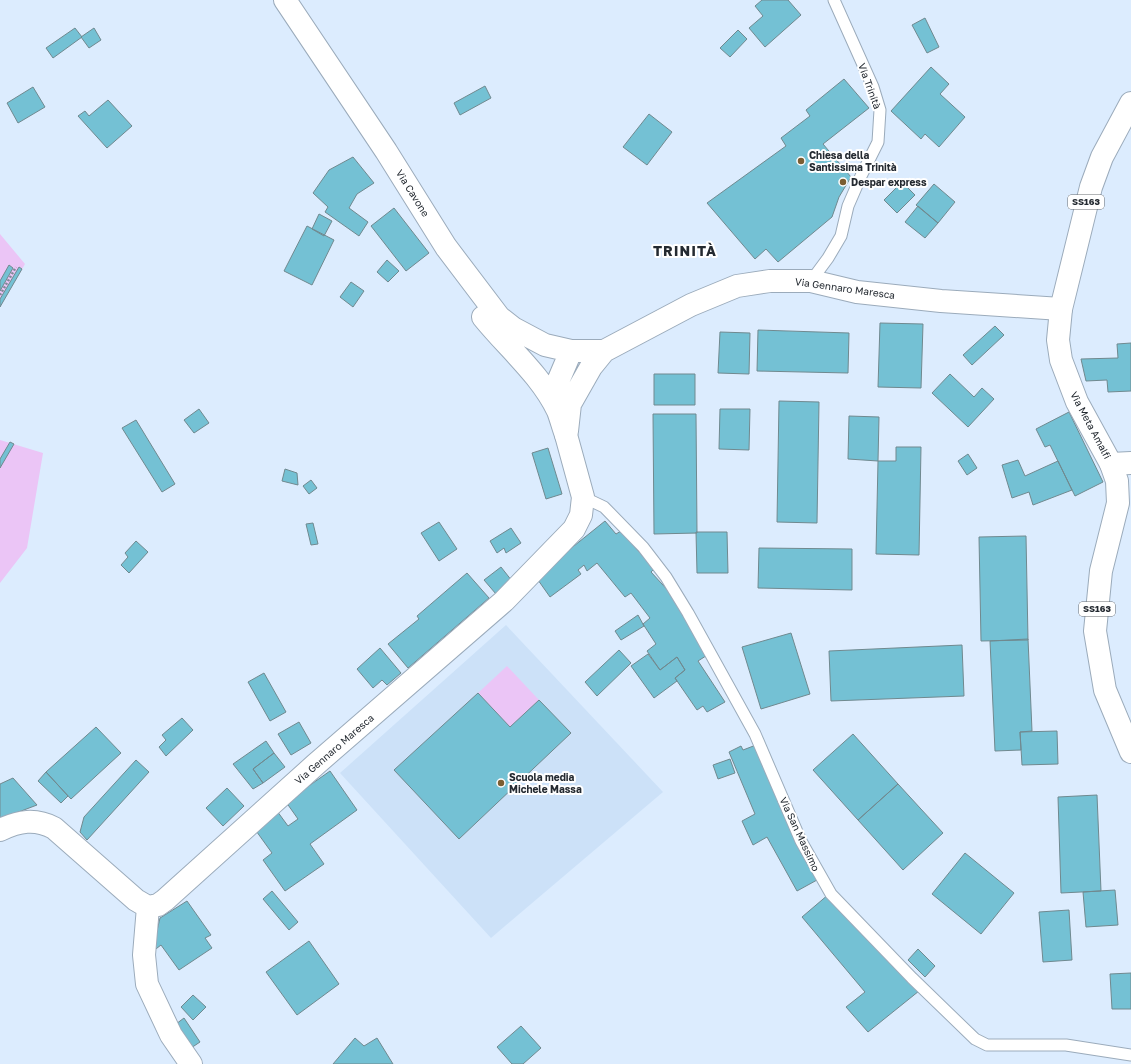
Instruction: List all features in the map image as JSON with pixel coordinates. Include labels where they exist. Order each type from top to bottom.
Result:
[{"type":"main road","name":"Via Cavone","points":[[285,0],[386,151],[446,247],[499,317],[513,328],[545,345],[571,351]]},
{"type":"main road","name":"Via Meta Amalfi","points":[[1131,103],[1102,157],[1091,187],[1061,309],[1058,340],[1061,360],[1077,402],[1121,464],[1117,481],[1118,503],[1101,571],[1095,631],[1105,690],[1131,752]]},
{"type":"main road","name":"Via Gennaro Maresca","points":[[148,907],[158,905],[165,900],[309,770],[504,601],[574,529],[581,515],[583,497],[566,435],[558,412],[551,398],[535,376],[470,301],[454,277],[446,247]]},
{"type":"main road","name":"Via Gennaro Maresca","points":[[571,351],[604,351],[691,306],[737,286],[770,281],[811,281],[857,292],[940,301],[1061,309]]},
{"type":"main road","points":[[551,398],[571,351]]},
{"type":"main road","points":[[566,435],[570,404],[591,367],[604,351]]},
{"type":"main road","points":[[0,830],[10,825],[28,821],[42,822],[54,828],[136,900],[148,907],[144,955],[147,984],[171,1035],[190,1064]]},
{"type":"lane","name":"Via Trinità","points":[[811,281],[828,258],[841,236],[848,206],[878,142],[880,110],[873,87],[834,0]]},
{"type":"lane","name":"Via San Massimo","points":[[583,497],[604,507],[643,547],[666,577],[688,613],[755,734],[801,841],[831,894],[912,978],[975,1039],[987,1045],[1066,1045],[1131,1055]]},
{"type":"path","points":[[0,295],[16,267]]},
{"type":"shaded area","points":[[0,234],[25,264],[0,307]]},
{"type":"shaded area","points":[[0,440],[43,453],[27,548],[0,583]]},
{"type":"shaded area","name":"Scuola media Michele Massa","points":[[506,625],[663,792],[491,938],[340,773]]},
{"type":"shaded area","points":[[507,666],[539,700],[510,727],[478,693]]},
{"type":"building","points":[[762,0],[788,0],[801,15],[765,47],[749,28],[763,16],[755,6]]},
{"type":"building","points":[[925,18],[939,47],[927,53],[912,25]]},
{"type":"building","points":[[75,28],[82,37],[53,58],[46,48]]},
{"type":"building","points":[[94,28],[101,40],[89,48],[81,37]]},
{"type":"building","points":[[738,30],[747,39],[730,57],[720,48]]},
{"type":"building","points":[[931,67],[949,84],[940,94],[965,117],[939,147],[925,134],[921,139],[891,111]]},
{"type":"building","name":"Chiesa della Santissima Trinità","points":[[844,79],[869,108],[823,144],[851,177],[839,197],[832,217],[778,262],[766,249],[755,259],[707,203],[786,146],[781,138],[810,116],[806,110]]},
{"type":"building","points":[[485,86],[491,98],[460,115],[454,103]]},
{"type":"building","points":[[33,87],[45,107],[18,123],[7,103]]},
{"type":"building","points":[[108,100],[132,126],[107,148],[78,116],[85,111],[89,116]]},
{"type":"building","points":[[649,114],[672,132],[647,165],[623,147]]},
{"type":"building","points":[[353,157],[374,183],[357,194],[349,208],[368,222],[359,236],[325,212],[328,207],[313,193],[329,170]]},
{"type":"building","points":[[902,182],[915,195],[897,213],[884,200]]},
{"type":"building","points":[[934,184],[955,202],[938,223],[916,205]]},
{"type":"building","points":[[918,206],[938,223],[925,238],[905,222]]},
{"type":"building","points":[[394,208],[429,253],[406,271],[371,226]]},
{"type":"building","points":[[319,214],[332,221],[324,236],[312,229]]},
{"type":"building","points":[[307,226],[334,240],[312,285],[284,271]]},
{"type":"building","points":[[387,260],[399,271],[388,282],[377,272]]},
{"type":"building","points":[[9,265],[13,268],[0,291],[0,281]]},
{"type":"building","points":[[19,267],[22,269],[0,307],[0,299]]},
{"type":"building","points":[[351,282],[364,291],[353,307],[340,297]]},
{"type":"building","points":[[880,323],[923,324],[921,388],[878,387]]},
{"type":"building","points":[[995,326],[1004,335],[972,365],[963,355]]},
{"type":"building","points":[[758,330],[849,333],[848,373],[757,371]]},
{"type":"building","points":[[720,332],[750,333],[749,374],[718,373]]},
{"type":"building","points":[[1131,343],[1131,391],[1108,392],[1107,380],[1086,381],[1081,359],[1118,358],[1117,344]]},
{"type":"building","points":[[654,374],[695,374],[695,405],[654,405]]},
{"type":"building","points":[[950,374],[974,397],[982,388],[994,399],[968,427],[932,393]]},
{"type":"building","points":[[779,401],[819,402],[817,523],[777,522]]},
{"type":"building","points":[[199,409],[209,423],[194,433],[184,420]]},
{"type":"building","points":[[720,409],[750,409],[749,450],[719,449]]},
{"type":"building","points":[[1069,412],[1103,482],[1075,496],[1050,445],[1045,447],[1036,429]]},
{"type":"building","points":[[653,414],[696,414],[697,533],[654,534]]},
{"type":"building","points":[[849,416],[879,417],[878,461],[848,459]]},
{"type":"building","points":[[136,420],[175,484],[162,492],[122,428]]},
{"type":"building","points":[[10,442],[14,444],[0,468],[0,459]]},
{"type":"building","points":[[896,447],[921,447],[919,555],[876,554],[878,461],[896,461]]},
{"type":"building","points":[[548,448],[562,494],[546,499],[532,453]]},
{"type":"building","points":[[968,454],[977,468],[967,475],[958,461]]},
{"type":"building","points":[[1018,460],[1025,476],[1058,461],[1072,490],[1033,505],[1029,492],[1012,498],[1002,465]]},
{"type":"building","points":[[285,469],[297,473],[298,485],[282,481]]},
{"type":"building","points":[[311,480],[317,488],[309,494],[303,486]]},
{"type":"building","points":[[605,521],[616,534],[621,531],[654,569],[651,572],[673,596],[709,654],[698,661],[725,702],[707,712],[703,706],[697,710],[675,678],[685,670],[677,657],[660,670],[647,651],[656,644],[643,624],[650,618],[631,593],[625,597],[597,563],[587,571],[584,565],[578,570],[581,574],[550,597],[538,580],[544,570]]},
{"type":"building","points":[[439,522],[457,549],[439,561],[421,533]]},
{"type":"building","points":[[313,523],[318,544],[311,545],[306,524]]},
{"type":"building","points":[[511,528],[521,543],[506,553],[504,548],[497,553],[490,541]]},
{"type":"building","points":[[696,532],[727,532],[728,573],[697,573]]},
{"type":"building","points":[[1026,536],[1028,640],[981,641],[979,537]]},
{"type":"building","points":[[136,541],[148,552],[129,573],[121,565],[128,557],[125,553]]},
{"type":"building","points":[[759,548],[852,549],[852,590],[758,588]]},
{"type":"building","points":[[501,567],[512,581],[496,594],[484,580]]},
{"type":"building","points":[[467,573],[489,598],[408,668],[388,644],[419,619],[417,616]]},
{"type":"building","points":[[638,615],[644,626],[621,640],[615,631]]},
{"type":"building","points":[[791,633],[810,694],[761,709],[742,647]]},
{"type":"building","points":[[1028,639],[1032,731],[1020,732],[1021,750],[995,751],[990,641]]},
{"type":"building","points":[[962,645],[964,696],[831,701],[829,651]]},
{"type":"building","points":[[380,648],[401,673],[387,685],[382,680],[373,688],[357,669]]},
{"type":"building","points":[[619,650],[631,663],[597,696],[585,682]]},
{"type":"building","points":[[648,654],[660,670],[677,657],[685,670],[675,678],[677,681],[654,698],[631,666]]},
{"type":"building","points":[[264,673],[286,712],[270,721],[248,682]]},
{"type":"building","points":[[478,693],[510,727],[539,700],[571,733],[459,839],[394,770]]},
{"type":"building","points":[[182,718],[193,730],[166,756],[159,747],[166,740],[162,735]]},
{"type":"building","points":[[299,722],[311,743],[291,755],[278,734]]},
{"type":"building","points":[[96,727],[121,753],[71,799],[46,772]]},
{"type":"building","points":[[1057,731],[1058,764],[1022,765],[1020,732]]},
{"type":"building","points":[[853,734],[898,784],[858,820],[813,770]]},
{"type":"building","points":[[266,741],[274,753],[253,769],[263,783],[253,789],[233,764]]},
{"type":"building","points":[[756,745],[817,880],[797,891],[767,837],[753,845],[742,821],[755,814],[729,752],[741,746],[743,750]]},
{"type":"building","points":[[274,753],[285,767],[263,783],[253,769]]},
{"type":"building","points":[[730,759],[735,773],[718,779],[713,765]]},
{"type":"building","points":[[136,760],[149,772],[87,840],[80,832],[84,817]]},
{"type":"building","points":[[330,771],[357,810],[310,844],[324,864],[285,891],[263,860],[272,853],[254,828],[277,811],[288,826],[298,819],[286,802]]},
{"type":"building","points":[[46,772],[68,796],[61,803],[38,781]]},
{"type":"building","points":[[13,778],[37,805],[0,819],[0,784]]},
{"type":"building","points":[[898,784],[943,833],[903,870],[858,820]]},
{"type":"building","points":[[227,788],[244,806],[223,826],[206,808]]},
{"type":"building","points":[[1097,795],[1101,891],[1061,893],[1058,797]]},
{"type":"building","points":[[965,853],[1014,893],[981,934],[932,894]]},
{"type":"building","points":[[1115,890],[1118,925],[1086,927],[1083,892]]},
{"type":"building","points":[[272,891],[298,922],[289,930],[263,899]]},
{"type":"building","points":[[829,894],[919,991],[868,1032],[846,1007],[865,992],[802,917]]},
{"type":"building","points":[[187,901],[211,935],[205,938],[212,948],[179,970],[161,945],[152,952],[160,918]]},
{"type":"building","points":[[1069,910],[1072,960],[1043,962],[1039,912]]},
{"type":"building","points":[[309,941],[339,984],[297,1015],[266,972]]},
{"type":"building","points":[[918,949],[935,966],[925,977],[908,960]]},
{"type":"building","points":[[1131,973],[1131,1009],[1112,1009],[1110,974]]},
{"type":"building","points":[[193,995],[206,1007],[193,1020],[181,1007]]},
{"type":"building","points":[[184,1018],[200,1042],[188,1050],[172,1027]]},
{"type":"building","points":[[521,1026],[541,1048],[523,1064],[512,1064],[497,1047]]},
{"type":"building","points":[[355,1038],[364,1046],[377,1038],[393,1064],[333,1064]]},
{"type":"place","name":"Chiesa della Santissima Trinità","points":[[801,161]]},
{"type":"place","name":"Despar express","points":[[843,182]]},
{"type":"place","name":"Scuola media Michele Massa","points":[[501,783]]},
{"type":"district","name":"TRINITÀ","points":[[685,251]]}]
